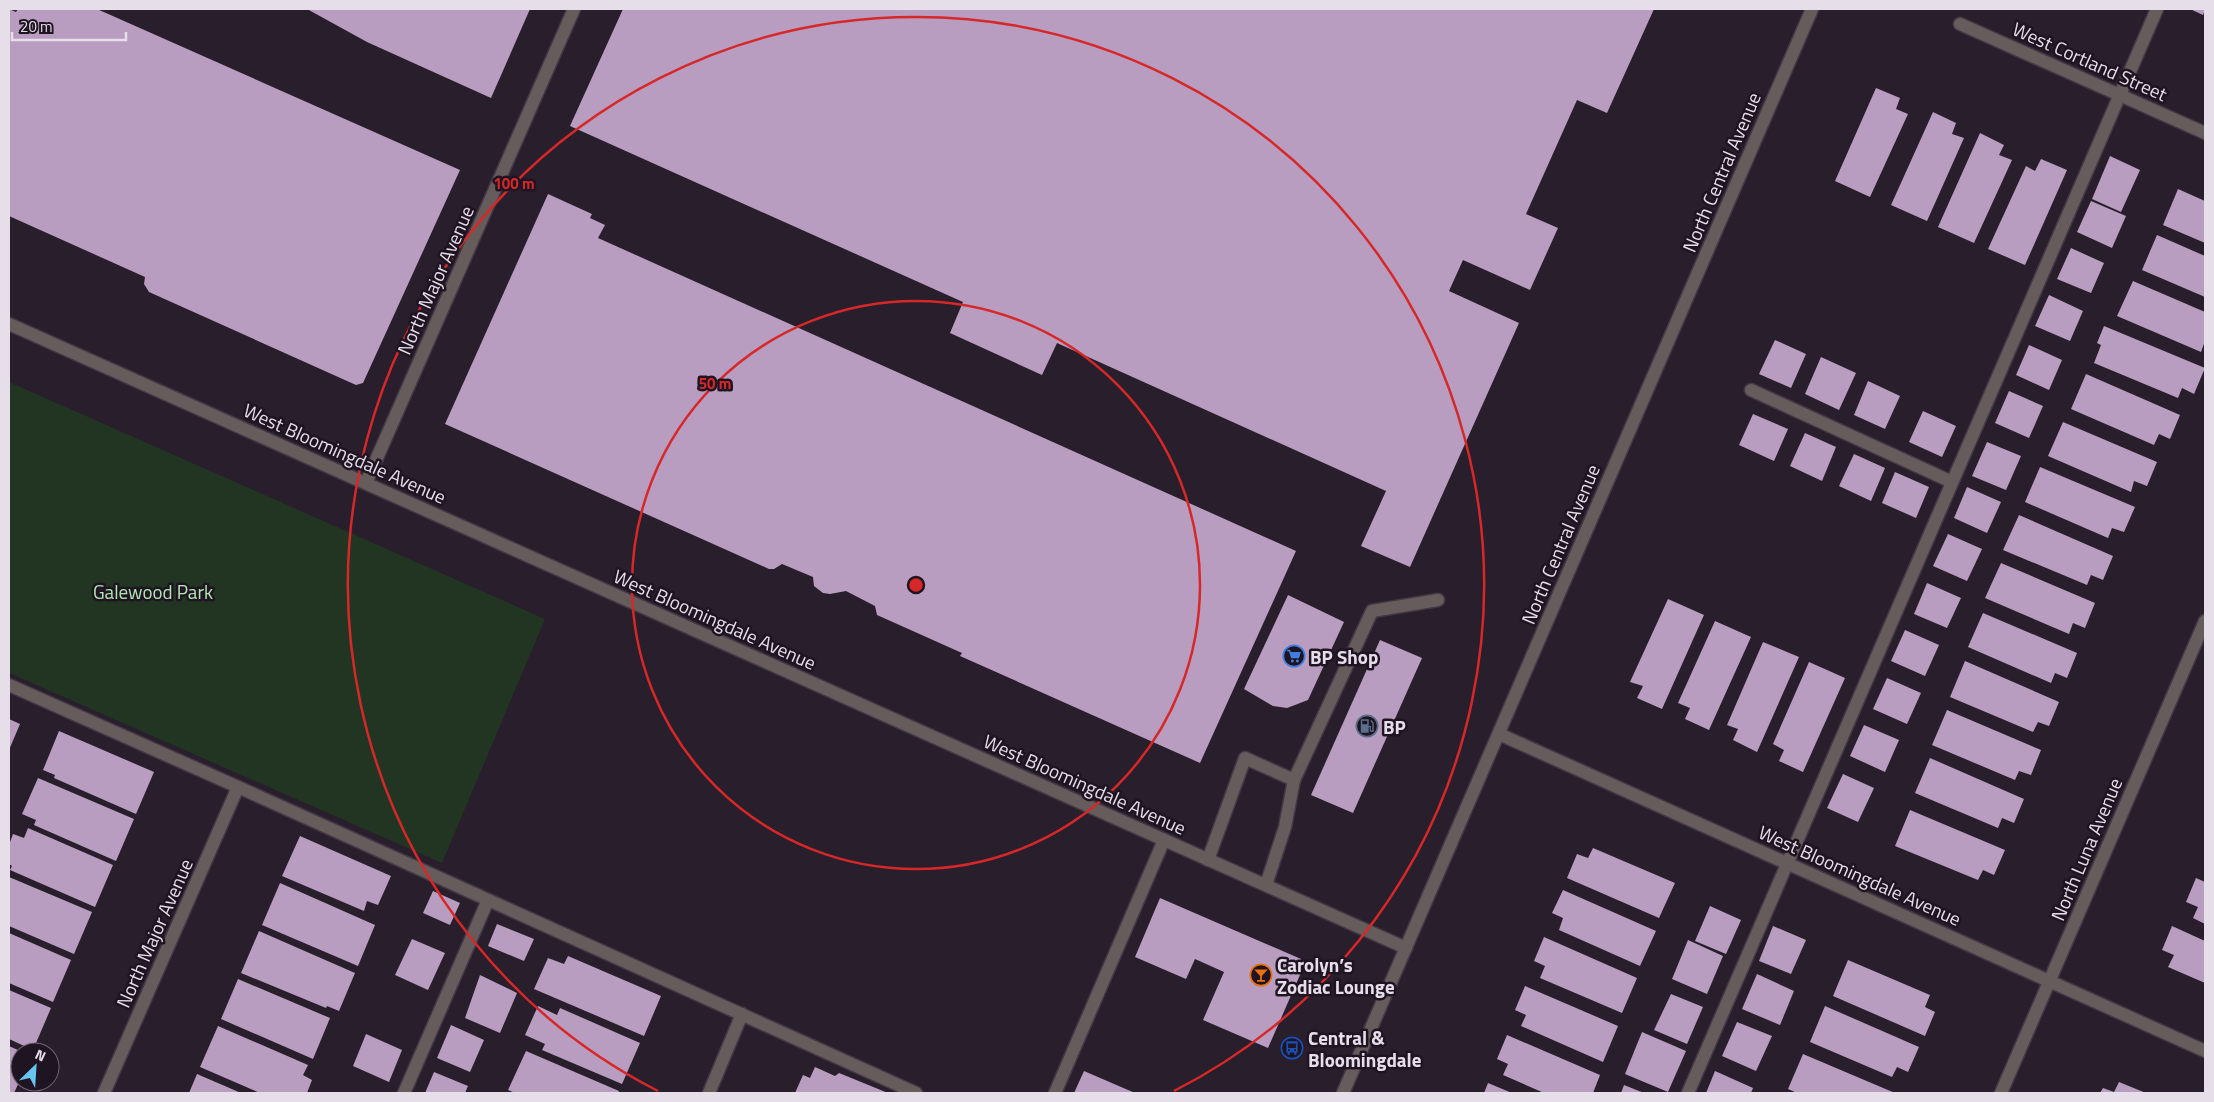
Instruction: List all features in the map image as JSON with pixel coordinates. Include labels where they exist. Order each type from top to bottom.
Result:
[{"type":"street","name":"North Major Avenue","points":[[366,483],[574,9]]},
{"type":"street","name":"North Central Avenue","points":[[1343,1093],[1812,9]]},
{"type":"street","points":[[1688,1093],[2157,9]]},
{"type":"street","name":"West Cortland Street","points":[[1960,24],[2205,133]]},
{"type":"street","name":"West Bloomingdale Avenue","points":[[9,324],[1406,948]]},
{"type":"street","points":[[1751,390],[1952,482]]},
{"type":"street","points":[[1266,886],[1285,828],[1294,780],[1372,611],[1438,600]]},
{"type":"street","name":"North Luna Avenue","points":[[2000,1093],[2205,620]]},
{"type":"street","points":[[9,685],[916,1093]]},
{"type":"street","name":"West Bloomingdale Avenue","points":[[1499,734],[2205,1051]]},
{"type":"street","points":[[1208,860],[1245,758],[1294,780]]},
{"type":"street","name":"North Major Avenue","points":[[104,1093],[238,787]]},
{"type":"street","points":[[1055,1093],[1164,840]]},
{"type":"street","points":[[404,1093],[488,900]]},
{"type":"street","points":[[709,1093],[742,1014]]},
{"type":"green space","name":"Galewood Park","points":[[9,382],[545,619],[442,863],[9,673]]},
{"type":"building","points":[[9,9],[16,12],[18,9],[97,9],[460,170],[363,383],[356,385],[149,292],[144,284],[145,277],[9,216]]},
{"type":"building","points":[[307,9],[530,9],[491,98],[367,42]]},
{"type":"building","points":[[623,9],[1654,9],[1607,113],[1577,100],[1526,214],[1558,228],[1530,290],[1463,260],[1449,291],[1519,323],[1410,567],[1361,546],[1386,491],[1057,343],[1042,375],[950,333],[963,302],[570,126]]},
{"type":"building","points":[[2190,9],[2205,9],[2205,10],[2203,15]]},
{"type":"building","points":[[1876,88],[1900,98],[1896,109],[1908,114],[1870,197],[1835,181]]},
{"type":"building","points":[[1933,112],[1956,123],[1952,134],[1964,138],[1927,221],[1891,205]]},
{"type":"building","points":[[1980,133],[2004,145],[1999,155],[2012,160],[1974,243],[1938,227]]},
{"type":"building","points":[[2110,156],[2140,170],[2121,212],[2092,199]]},
{"type":"building","points":[[2041,159],[2067,170],[2025,265],[1988,249],[2026,166],[2035,171]]},
{"type":"building","points":[[2178,189],[2205,201],[2205,243],[2163,225]]},
{"type":"building","points":[[548,194],[592,214],[590,218],[605,225],[598,238],[1296,551],[1200,763],[960,656],[962,653],[877,615],[875,606],[846,591],[830,594],[823,593],[814,586],[813,577],[782,564],[774,569],[769,569],[445,424]]},
{"type":"building","points":[[2091,201],[2126,216],[2112,248],[2077,232]]},
{"type":"building","points":[[2157,235],[2205,256],[2205,297],[2142,270]]},
{"type":"building","points":[[2071,248],[2104,263],[2091,293],[2057,279]]},
{"type":"building","points":[[2133,281],[2205,312],[2205,341],[2201,352],[2117,316]]},
{"type":"building","points":[[2049,295],[2083,311],[2070,341],[2035,326]]},
{"type":"building","points":[[2104,326],[2205,368],[2194,394],[2182,388],[2178,398],[2094,363],[2101,345],[2097,343]]},
{"type":"building","points":[[1775,340],[1806,354],[1791,388],[1759,374]]},
{"type":"building","points":[[2029,345],[2062,360],[2049,390],[2016,375]]},
{"type":"building","points":[[1821,357],[1856,373],[1839,410],[1805,394]]},
{"type":"building","points":[[2086,374],[2180,415],[2170,439],[2159,434],[2154,445],[2071,409]]},
{"type":"building","points":[[1868,381],[1900,396],[1885,429],[1854,415]]},
{"type":"building","points":[[2009,391],[2043,406],[2029,438],[1995,423]]},
{"type":"building","points":[[1923,411],[1956,426],[1942,457],[1909,442]]},
{"type":"building","points":[[1753,414],[1788,429],[1774,461],[1739,445]]},
{"type":"building","points":[[2063,422],[2157,462],[2147,486],[2134,481],[2131,492],[2048,456]]},
{"type":"building","points":[[1805,433],[1836,447],[1822,481],[1790,466]]},
{"type":"building","points":[[1987,442],[2021,456],[2006,490],[1972,476]]},
{"type":"building","points":[[1854,454],[1885,468],[1871,501],[1839,486]]},
{"type":"building","points":[[2040,467],[2135,507],[2124,532],[2112,528],[2108,538],[2025,502]]},
{"type":"building","points":[[1895,472],[1929,487],[1916,518],[1882,503]]},
{"type":"building","points":[[1967,487],[2001,502],[1987,533],[1954,518]]},
{"type":"building","points":[[2019,515],[2113,556],[2103,580],[2091,575],[2087,585],[2003,550]]},
{"type":"building","points":[[1948,534],[1982,549],[1967,581],[1933,566]]},
{"type":"building","points":[[2001,563],[2095,603],[2085,628],[2073,623],[2069,634],[1985,598]]},
{"type":"building","points":[[1927,583],[1961,598],[1947,628],[1914,614]]},
{"type":"building","name":"BP Shop","points":[[1288,595],[1344,622],[1308,700],[1287,708],[1273,706],[1244,689]]},
{"type":"building","points":[[1668,599],[1704,615],[1662,709],[1637,698],[1643,686],[1630,682]]},
{"type":"building","points":[[1983,613],[2077,653],[2067,678],[2055,673],[2051,683],[1968,647]]},
{"type":"building","points":[[1715,621],[1751,637],[1709,730],[1685,719],[1690,708],[1678,703]]},
{"type":"building","points":[[1905,630],[1939,645],[1925,676],[1891,661]]},
{"type":"building","name":"BP","points":[[1380,640],[1422,658],[1353,813],[1311,795]]},
{"type":"building","points":[[1763,642],[1799,657],[1757,752],[1733,740],[1738,729],[1727,725]]},
{"type":"building","points":[[1965,661],[2059,702],[2049,726],[2038,722],[2033,732],[1950,697]]},
{"type":"building","points":[[1809,662],[1845,678],[1803,772],[1779,761],[1784,750],[1773,744]]},
{"type":"building","points":[[1887,678],[1921,693],[1907,724],[1873,709]]},
{"type":"building","points":[[1947,710],[2041,750],[2031,775],[2019,771],[2015,780],[1932,745]]},
{"type":"building","points":[[9,719],[20,724],[9,750]]},
{"type":"building","points":[[1864,725],[1899,740],[1885,772],[1850,756]]},
{"type":"building","points":[[59,731],[154,772],[136,814],[54,778],[55,775],[43,770]]},
{"type":"building","points":[[1930,758],[2024,799],[2014,823],[2002,818],[1998,828],[1915,793]]},
{"type":"building","points":[[1843,774],[1874,788],[1858,822],[1827,808]]},
{"type":"building","points":[[38,778],[134,819],[116,861],[34,825],[36,820],[22,814]]},
{"type":"building","points":[[1910,810],[2005,850],[1994,875],[1983,870],[1978,880],[1895,846]]},
{"type":"building","points":[[28,828],[113,865],[95,907],[10,870],[12,866],[9,864],[9,845],[13,834],[24,838]]},
{"type":"building","points":[[300,836],[391,876],[378,905],[367,901],[364,911],[282,876]]},
{"type":"building","points":[[1593,848],[1675,883],[1659,918],[1567,878],[1577,854],[1588,858]]},
{"type":"building","points":[[9,877],[92,912],[74,954],[9,926]]},
{"type":"building","points":[[2196,878],[2205,882],[2205,924],[2193,918],[2198,907],[2186,902]]},
{"type":"building","points":[[280,883],[375,925],[358,966],[262,925]]},
{"type":"building","points":[[1563,890],[1656,931],[1640,966],[1559,930],[1563,918],[1552,913]]},
{"type":"building","points":[[433,891],[460,903],[450,925],[423,913]]},
{"type":"building","name":"Carolyn’s Zodiac Lounge","points":[[1160,898],[1301,959],[1303,968],[1268,1048],[1203,1020],[1224,972],[1195,959],[1186,979],[1135,957]]},
{"type":"building","points":[[1710,906],[1741,920],[1726,954],[1695,941]]},
{"type":"building","points":[[497,924],[534,939],[524,961],[488,946]]},
{"type":"building","points":[[1773,926],[1806,940],[1791,974],[1759,961]]},
{"type":"building","points":[[2172,926],[2205,941],[2205,983],[2168,967],[2174,955],[2162,950]]},
{"type":"building","points":[[259,931],[355,973],[339,1011],[327,1006],[326,1008],[241,973]]},
{"type":"building","points":[[9,933],[71,960],[53,1002],[9,983]]},
{"type":"building","points":[[1544,937],[1637,978],[1622,1013],[1540,978],[1545,966],[1534,961]]},
{"type":"building","points":[[412,939],[445,953],[428,990],[395,975]]},
{"type":"building","points":[[1688,940],[1723,956],[1707,994],[1672,979]]},
{"type":"building","points":[[568,956],[661,996],[644,1036],[534,989],[548,958],[564,964]]},
{"type":"building","points":[[1848,960],[1930,995],[1925,1007],[1935,1012],[1925,1036],[1833,996]]},
{"type":"building","points":[[1757,974],[1794,991],[1780,1025],[1742,1009]]},
{"type":"building","points":[[480,975],[517,993],[500,1033],[465,1018]]},
{"type":"building","points":[[238,979],[330,1018],[313,1059],[221,1019]]},
{"type":"building","points":[[1525,986],[1618,1026],[1603,1062],[1521,1026],[1526,1015],[1515,1010]]},
{"type":"building","points":[[9,990],[51,1008],[36,1042],[16,1042],[9,1039]]},
{"type":"building","points":[[1671,994],[1703,1007],[1687,1044],[1654,1030]]},
{"type":"building","points":[[538,1006],[557,1015],[560,1008],[640,1043],[622,1084],[542,1050],[545,1044],[525,1035]]},
{"type":"building","points":[[1825,1006],[1919,1047],[1908,1072],[1897,1067],[1892,1077],[1810,1042]]},
{"type":"building","points":[[1737,1022],[1772,1036],[1756,1071],[1722,1056]]},
{"type":"building","points":[[451,1025],[484,1040],[470,1072],[437,1058]]},
{"type":"building","points":[[218,1026],[308,1065],[303,1075],[312,1080],[307,1093],[260,1093],[200,1067]]},
{"type":"building","points":[[1642,1032],[1686,1051],[1668,1092],[1625,1074]]},
{"type":"building","points":[[366,1034],[402,1050],[389,1082],[353,1066]]},
{"type":"building","points":[[1507,1035],[1600,1075],[1593,1093],[1544,1093],[1503,1075],[1508,1064],[1497,1059]]},
{"type":"building","points":[[9,1046],[10,1092],[14,1092],[9,1093]]},
{"type":"building","points":[[526,1051],[619,1091],[618,1093],[515,1093],[508,1090]]},
{"type":"building","points":[[1803,1054],[1895,1093],[1797,1093],[1788,1089]]},
{"type":"building","points":[[815,1067],[835,1076],[839,1073],[888,1093],[795,1093],[803,1075],[810,1078]]},
{"type":"building","points":[[1084,1071],[1135,1093],[1074,1093]]},
{"type":"building","points":[[1715,1071],[1753,1088],[1751,1093],[1706,1093]]},
{"type":"building","points":[[434,1072],[468,1086],[465,1093],[425,1093]]},
{"type":"building","points":[[197,1074],[241,1093],[189,1093]]},
{"type":"building","points":[[2119,1082],[2146,1093],[2100,1093],[2103,1088],[2114,1092]]},
{"type":"building","points":[[1488,1083],[1512,1093],[1484,1093]]},
{"type":"building","points":[[1624,1085],[1644,1093],[1621,1093]]},
{"type":"place","name":"BP Shop","points":[[1294,656]]},
{"type":"place","name":"BP","points":[[1367,726]]},
{"type":"place","name":"Carolyn’s Zodiac Lounge","points":[[1261,975]]},
{"type":"place","name":"Central & Bloomingdale","points":[[1292,1048]]}]
